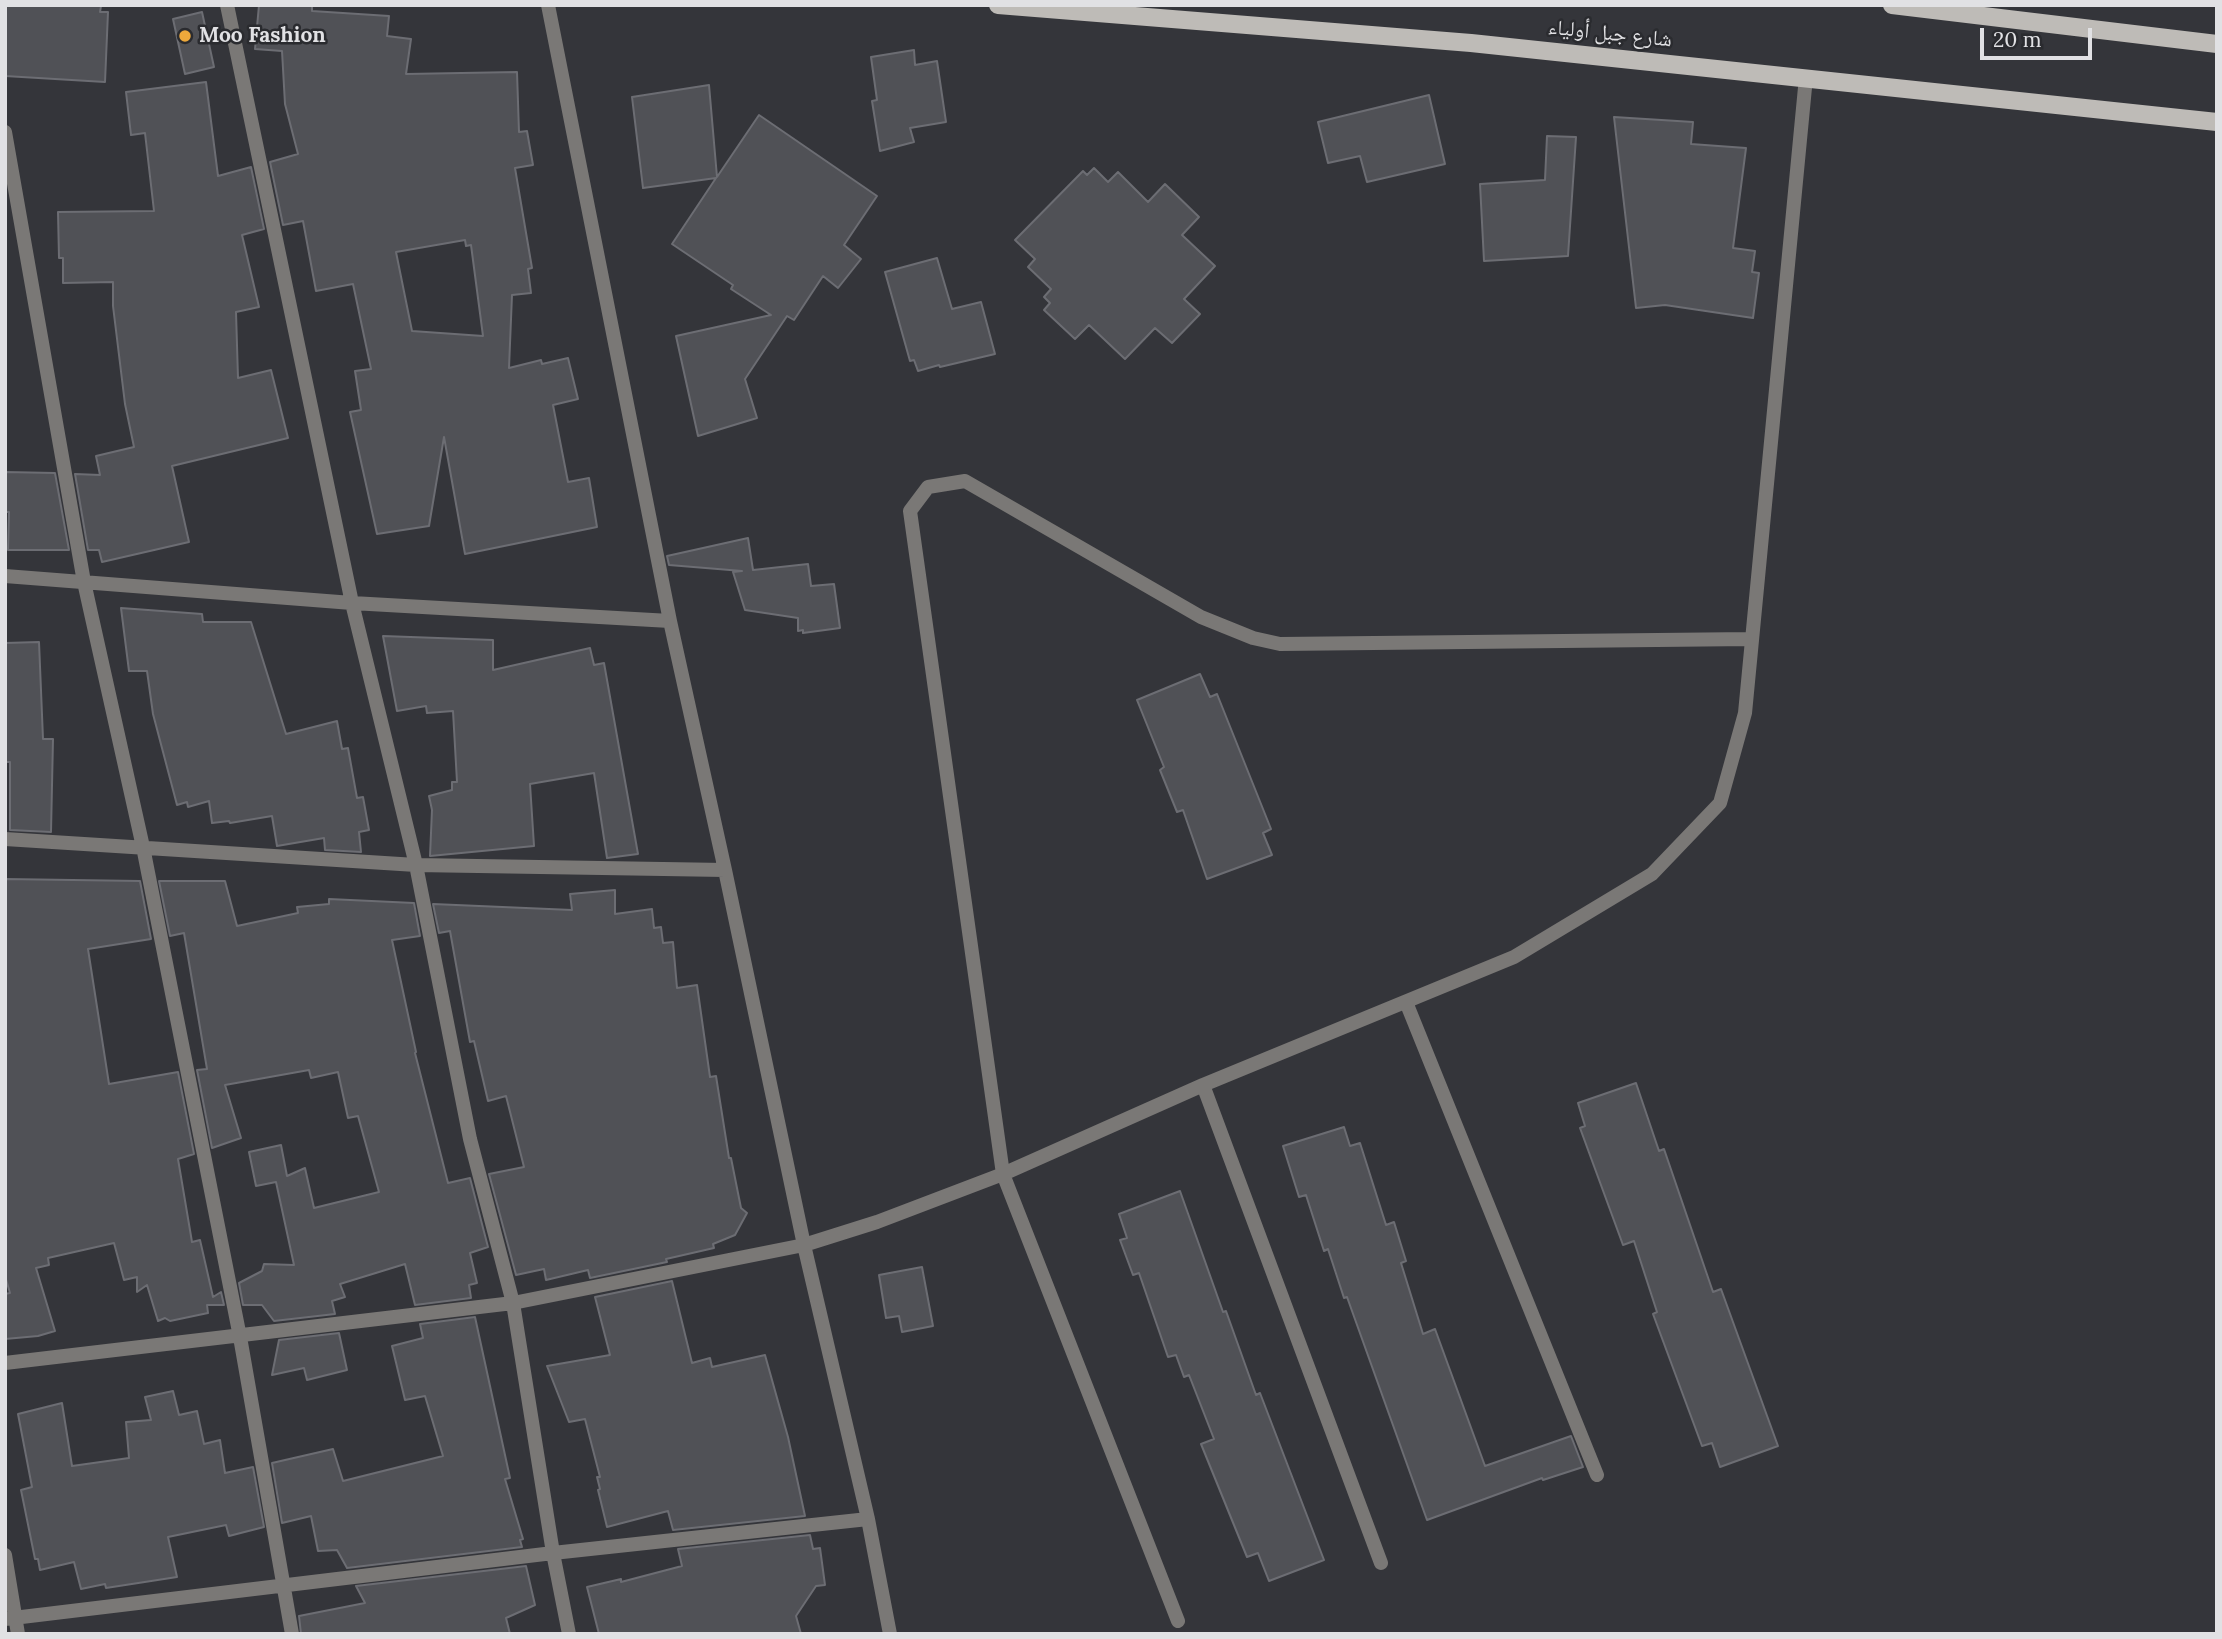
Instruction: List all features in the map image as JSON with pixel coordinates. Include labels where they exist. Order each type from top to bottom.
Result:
[{"type":"main road","name":"شارع جبل أولياء","points":[[998,5],[1471,43],[2217,122]]},
{"type":"main road","points":[[1892,5],[1932,7],[2217,44]]},
{"type":"street","points":[[227,5],[352,603],[416,865],[470,1139],[513,1303],[553,1553],[569,1634]]},
{"type":"street","points":[[548,5],[670,621],[804,1245],[868,1518],[890,1634]]},
{"type":"street","points":[[5,1363],[513,1303],[804,1245],[877,1222],[1003,1174],[1203,1085],[1514,957],[1653,874],[1720,803],[1745,713],[1806,77]]},
{"type":"street","points":[[5,132],[84,582],[143,847],[240,1337],[292,1634]]},
{"type":"street","points":[[1178,1621],[1003,1174],[910,511],[928,487],[965,481],[1201,617],[1253,638],[1280,644],[1751,639]]},
{"type":"street","points":[[5,576],[352,603],[670,621]]},
{"type":"street","points":[[5,839],[416,865],[725,870]]},
{"type":"street","points":[[1406,1002],[1597,1475]]},
{"type":"street","points":[[1203,1085],[1381,1563]]},
{"type":"street","points":[[10,1619],[868,1518]]},
{"type":"street","points":[[5,1555],[10,1619],[18,1634]]},
{"type":"building","points":[[5,5],[101,6],[100,12],[108,12],[105,82],[5,76]]},
{"type":"building","points":[[259,5],[312,5],[312,11],[389,16],[387,36],[411,39],[406,74],[517,72],[519,132],[527,131],[533,165],[515,168],[532,268],[528,269],[531,293],[512,295],[509,368],[541,360],[542,364],[568,358],[578,399],[553,405],[568,482],[589,478],[597,527],[465,554],[444,437],[429,526],[377,534],[350,412],[361,410],[355,371],[371,369],[353,284],[316,291],[303,221],[283,225],[270,162],[298,154],[285,104],[282,51],[255,49]],"holes":[[[465,240],[466,246],[471,245],[483,336],[412,331],[396,252]]]},
{"type":"building","points":[[202,12],[214,67],[185,74],[173,19]]},
{"type":"building","points":[[914,50],[915,65],[937,61],[946,122],[910,128],[914,142],[880,151],[872,101],[877,100],[871,57]]},
{"type":"building","points":[[206,82],[218,176],[251,167],[264,229],[242,235],[259,307],[236,312],[238,378],[271,370],[288,438],[172,466],[189,542],[102,562],[99,550],[88,550],[75,474],[100,475],[96,456],[134,447],[125,404],[113,306],[113,282],[63,283],[63,258],[59,258],[58,212],[154,211],[145,133],[131,135],[126,92]]},
{"type":"building","points":[[709,85],[717,177],[759,115],[877,196],[844,245],[861,259],[838,288],[823,276],[794,320],[787,316],[745,379],[757,418],[698,436],[676,336],[771,315],[731,289],[733,285],[672,244],[716,178],[643,188],[632,97]]},
{"type":"building","points":[[1429,95],[1445,164],[1367,182],[1360,156],[1328,163],[1318,122]]},
{"type":"building","points":[[1614,117],[1693,122],[1691,144],[1746,148],[1733,248],[1755,251],[1752,272],[1759,273],[1753,318],[1665,305],[1636,308]]},
{"type":"building","points":[[1547,136],[1576,137],[1568,256],[1484,261],[1480,184],[1545,180]]},
{"type":"building","points":[[1094,168],[1108,182],[1118,172],[1148,202],[1165,184],[1199,217],[1182,235],[1215,266],[1184,299],[1200,314],[1172,343],[1155,328],[1125,359],[1089,325],[1075,339],[1044,310],[1050,303],[1044,297],[1051,289],[1028,267],[1035,259],[1015,240],[1083,171],[1087,175]]},
{"type":"building","points":[[937,258],[952,309],[981,302],[995,354],[918,371],[914,360],[910,361],[885,272]]},
{"type":"building","points":[[5,472],[55,473],[69,550],[8,550],[9,512],[5,512]]},
{"type":"building","points":[[748,538],[753,570],[808,564],[811,586],[834,584],[840,628],[803,633],[803,630],[798,631],[798,618],[745,610],[733,572],[742,571],[669,565],[667,556]]},
{"type":"building","points":[[121,608],[202,614],[203,622],[251,622],[286,734],[337,721],[342,749],[348,748],[357,798],[363,797],[369,830],[359,832],[361,852],[325,850],[324,838],[277,846],[272,816],[212,823],[209,801],[188,807],[187,802],[177,805],[153,714],[147,671],[129,671]]},
{"type":"building","points":[[383,636],[493,640],[493,670],[590,648],[594,665],[604,663],[638,854],[607,858],[594,773],[530,784],[534,846],[430,856],[432,810],[429,796],[452,790],[452,782],[457,782],[453,711],[427,713],[426,706],[397,711]]},
{"type":"building","points":[[39,642],[43,739],[53,739],[51,832],[10,830],[10,762],[5,762],[5,643]]},
{"type":"building","points":[[1200,674],[1210,697],[1217,694],[1271,829],[1263,833],[1272,855],[1207,879],[1183,810],[1177,812],[1160,770],[1164,767],[1137,700]]},
{"type":"building","points":[[5,879],[140,881],[151,939],[88,949],[109,1084],[178,1072],[194,1154],[178,1159],[192,1242],[200,1240],[213,1297],[221,1292],[224,1305],[207,1305],[208,1313],[158,1321],[147,1285],[137,1292],[137,1277],[124,1280],[114,1243],[48,1258],[49,1265],[36,1268],[55,1331],[38,1336],[5,1339],[5,1294],[10,1293],[5,1276]]},
{"type":"building","points":[[159,881],[225,881],[237,926],[298,913],[297,907],[329,904],[329,899],[414,903],[420,936],[392,940],[415,1053],[448,1183],[470,1178],[488,1247],[470,1253],[477,1283],[469,1285],[471,1298],[415,1305],[405,1264],[340,1284],[345,1297],[332,1301],[335,1314],[274,1321],[262,1305],[243,1305],[239,1283],[262,1271],[264,1264],[294,1265],[276,1182],[256,1186],[249,1152],[281,1145],[287,1176],[305,1168],[314,1208],[379,1192],[358,1116],[348,1118],[338,1072],[311,1078],[309,1070],[225,1085],[241,1138],[212,1148],[197,1070],[207,1069],[184,933],[170,936]]},
{"type":"building","points":[[615,890],[615,914],[652,909],[654,928],[661,927],[663,943],[673,942],[677,988],[697,985],[710,1077],[716,1076],[729,1158],[741,1208],[747,1213],[735,1235],[713,1244],[714,1248],[666,1259],[667,1262],[590,1278],[588,1270],[546,1280],[544,1269],[516,1275],[489,1174],[524,1167],[506,1096],[488,1101],[474,1041],[470,1042],[450,931],[439,933],[433,904],[572,910],[570,894]]},
{"type":"building","points":[[1636,1083],[1659,1151],[1664,1149],[1713,1292],[1721,1289],[1778,1446],[1720,1467],[1712,1443],[1702,1446],[1653,1314],[1657,1312],[1634,1241],[1623,1245],[1580,1128],[1585,1126],[1578,1103]]},
{"type":"building","points":[[1344,1127],[1350,1146],[1360,1143],[1386,1225],[1394,1222],[1406,1261],[1401,1263],[1423,1334],[1435,1329],[1485,1466],[1571,1436],[1583,1467],[1543,1480],[1542,1478],[1427,1520],[1347,1297],[1344,1298],[1328,1249],[1324,1251],[1306,1195],[1299,1197],[1283,1146]]},
{"type":"building","points":[[1180,1191],[1223,1312],[1226,1311],[1256,1395],[1260,1393],[1324,1560],[1269,1581],[1258,1553],[1247,1557],[1201,1444],[1214,1439],[1189,1375],[1184,1377],[1176,1355],[1168,1357],[1139,1273],[1133,1275],[1120,1240],[1127,1238],[1119,1214]]},
{"type":"building","points":[[922,1267],[933,1326],[902,1332],[899,1316],[886,1318],[879,1275]]},
{"type":"building","points":[[672,1281],[692,1363],[710,1358],[712,1367],[765,1355],[788,1437],[805,1516],[673,1530],[668,1511],[607,1527],[598,1490],[597,1477],[600,1477],[585,1419],[569,1422],[547,1366],[610,1355],[595,1297]]},
{"type":"building","points":[[475,1317],[510,1478],[505,1479],[523,1539],[520,1540],[522,1547],[347,1568],[337,1550],[318,1551],[311,1516],[282,1523],[272,1463],[333,1449],[343,1481],[443,1456],[425,1396],[405,1400],[392,1346],[423,1338],[420,1324]]},
{"type":"building","points":[[339,1333],[347,1370],[307,1380],[304,1368],[272,1375],[279,1340]]},
{"type":"building","points":[[173,1391],[179,1415],[197,1411],[204,1444],[220,1440],[225,1473],[253,1467],[264,1527],[229,1536],[226,1525],[168,1537],[177,1577],[106,1588],[105,1584],[81,1589],[74,1562],[40,1570],[38,1559],[35,1559],[21,1490],[32,1487],[18,1414],[62,1403],[72,1466],[129,1458],[126,1422],[151,1420],[145,1397]]},
{"type":"building","points":[[810,1535],[813,1549],[820,1548],[825,1585],[816,1586],[796,1616],[801,1634],[599,1634],[587,1587],[621,1579],[621,1582],[682,1566],[678,1549]]},
{"type":"building","points":[[526,1566],[535,1605],[506,1618],[510,1634],[301,1634],[299,1616],[365,1603],[356,1586]]},
{"type":"place","name":"Moo Fashion","points":[[185,36]]}]
